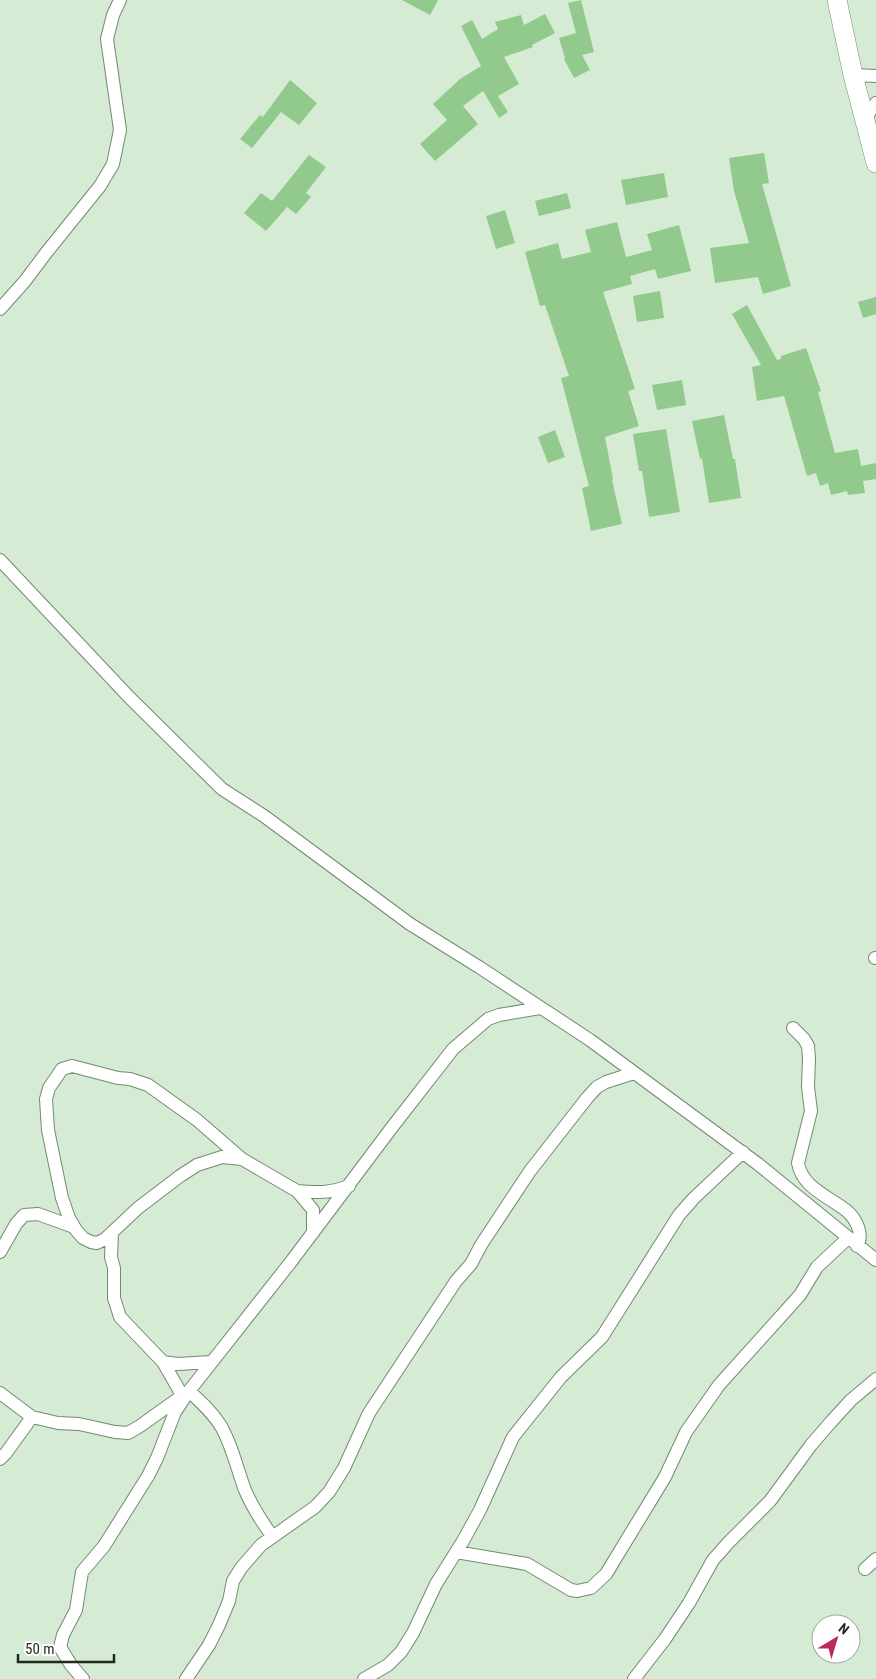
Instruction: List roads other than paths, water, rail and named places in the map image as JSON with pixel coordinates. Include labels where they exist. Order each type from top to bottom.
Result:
[{"type":"main road","points":[[837,0],[853,75],[871,111],[876,163]]},
{"type":"street","points":[[0,309],[25,281],[100,186],[113,164],[120,130],[107,39],[113,15],[120,0]]},
{"type":"street","points":[[853,75],[876,76]]},
{"type":"street","points":[[0,560],[129,697],[222,789],[264,816],[410,924],[479,966],[590,1040],[743,1152],[876,1260]]},
{"type":"street","points":[[83,1679],[71,1665],[60,1647],[63,1635],[76,1610],[82,1572],[104,1546],[148,1476],[175,1412],[186,1393],[313,1233],[453,1049],[488,1019],[498,1015],[540,1008]]},
{"type":"street","points":[[456,1552],[527,1564],[571,1590],[577,1591],[591,1588],[606,1574],[665,1477],[686,1432],[720,1385],[795,1301],[817,1267],[853,1242],[861,1240],[860,1233],[852,1216],[814,1189],[799,1171],[798,1164],[811,1111],[808,1086],[809,1058],[808,1046],[793,1028]]},
{"type":"street","points":[[111,1257],[97,1243],[83,1238],[69,1218],[62,1198],[48,1130],[46,1098],[49,1088],[62,1069],[72,1066],[148,1085],[197,1120],[242,1159],[298,1191],[312,1210],[313,1233]]},
{"type":"street","points":[[186,1679],[209,1645],[219,1625],[229,1601],[233,1581],[241,1568],[260,1545],[316,1507],[329,1492],[344,1468],[369,1413],[456,1281],[471,1264],[481,1245],[530,1171],[597,1087],[615,1078],[634,1073]]},
{"type":"street","points":[[364,1679],[388,1664],[401,1652],[413,1633],[436,1584],[480,1510],[512,1437],[561,1377],[602,1337],[679,1215],[694,1198],[743,1152]]},
{"type":"street","points":[[97,1243],[112,1233],[158,1192],[197,1165],[222,1157],[242,1159]]},
{"type":"street","points":[[298,1191],[333,1192],[349,1186]]},
{"type":"street","points":[[0,1252],[16,1224],[24,1215],[38,1214],[74,1226]]},
{"type":"street","points":[[112,1233],[111,1257],[114,1268],[114,1298],[120,1317],[163,1362],[186,1393],[218,1421],[234,1452],[250,1501],[272,1536]]},
{"type":"street","points":[[163,1362],[178,1364],[212,1362]]},
{"type":"street","points":[[634,1679],[665,1639],[689,1603],[713,1560],[770,1501],[811,1445],[851,1400],[876,1379]]},
{"type":"street","points":[[0,1393],[32,1417],[58,1423],[80,1424],[128,1433],[186,1393]]},
{"type":"street","points":[[0,1459],[32,1417]]},
{"type":"street","points":[[260,1545],[263,1524]]},
{"type":"street","points":[[865,1569],[876,1559]]}]
